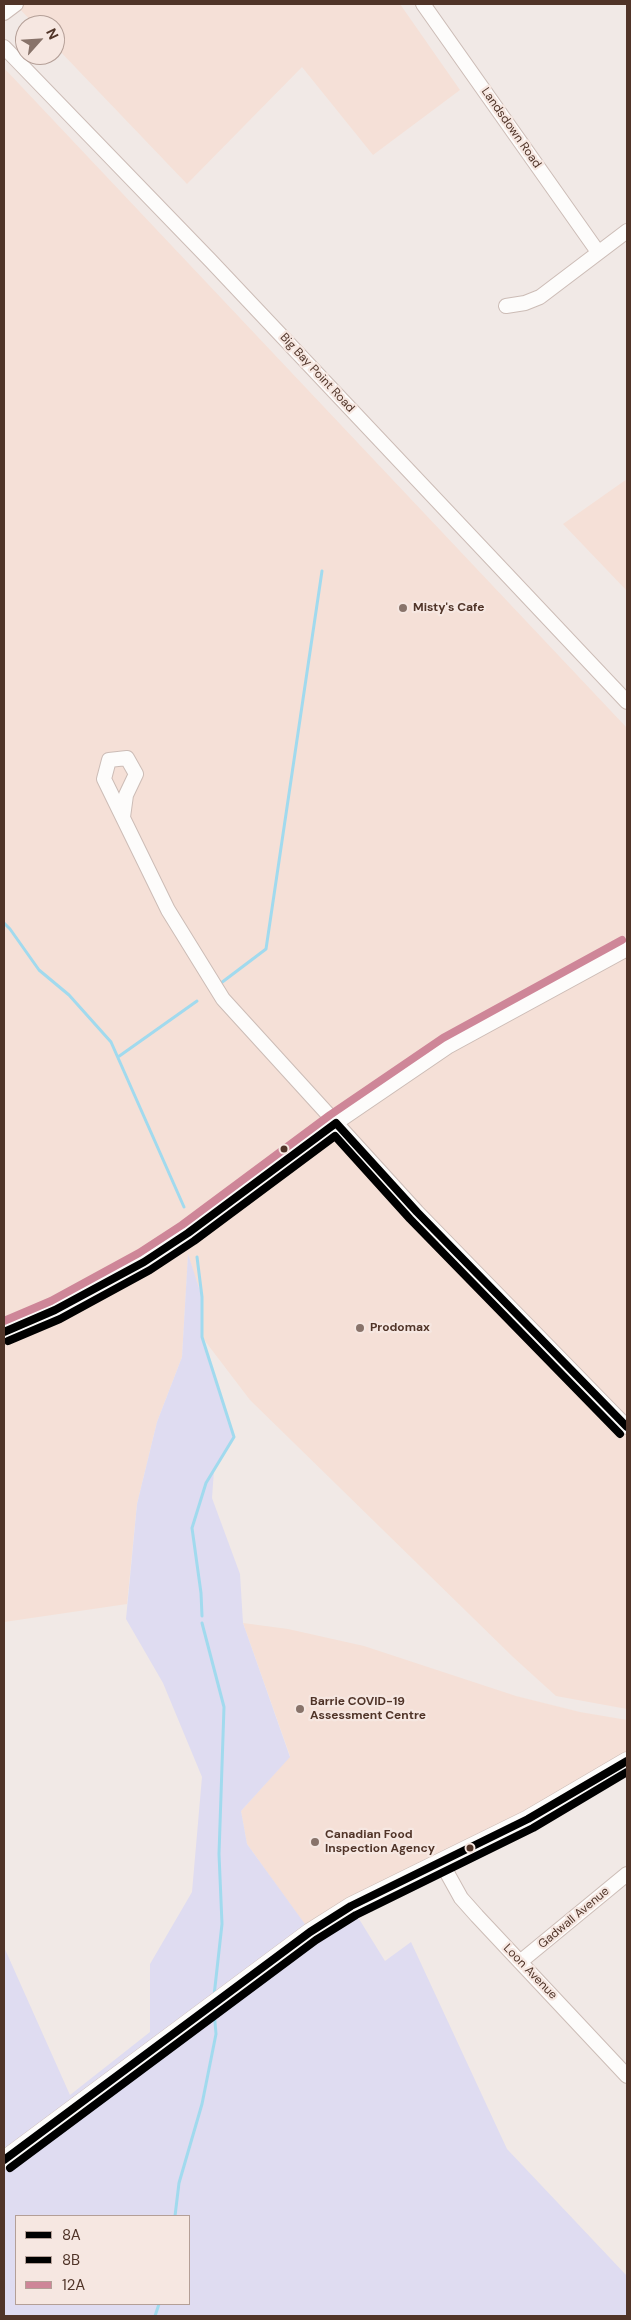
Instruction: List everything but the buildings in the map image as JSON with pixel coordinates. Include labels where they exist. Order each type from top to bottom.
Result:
[{"type":"main road","points":[[4,2160],[310,1932],[351,1906],[528,1819],[627,1761]]},
{"type":"street","points":[[4,13],[16,4]]},
{"type":"street","name":"Landsdown Road","points":[[423,4],[598,252]]},
{"type":"street","name":"Big Bay Point Road","points":[[4,47],[210,260],[627,702]]},
{"type":"street","points":[[506,306],[525,303],[540,297],[627,231]]},
{"type":"street","points":[[123,817],[168,910],[223,999],[417,1212],[627,1427]]},
{"type":"street","points":[[4,1332],[55,1310],[144,1262],[188,1233],[336,1123],[449,1046],[627,949]]},
{"type":"street","name":"Loon Avenue","points":[[441,1862],[461,1898],[627,2076]]},
{"type":"street","name":"Gadwall Avenue","points":[[520,1962],[624,1880]]},
{"type":"shaded area","points":[[15,4],[400,4],[460,90],[373,155],[302,67],[187,184],[65,56],[65,15],[25,15]]},
{"type":"shaded area","points":[[4,68],[627,728],[627,1709],[556,1696],[513,1657],[250,1400],[202,1337],[202,1297],[188,1256],[182,1357],[157,1422],[137,1504],[127,1604],[4,1622]]},
{"type":"shaded area","points":[[627,479],[627,591],[563,524]]},
{"type":"shaded area","points":[[188,1254],[202,1297],[202,1337],[234,1437],[214,1470],[212,1498],[240,1574],[243,1623],[290,1757],[241,1811],[247,1844],[310,1931],[351,1906],[385,1961],[411,1942],[507,2149],[627,2276],[627,2316],[4,2316],[4,1947],[70,2095],[150,2032],[150,1964],[192,1892],[202,1777],[163,1683],[126,1619],[137,1504],[157,1422],[182,1357]]},
{"type":"shaded area","points":[[243,1623],[288,1629],[364,1646],[516,1696],[580,1712],[627,1720],[627,1761],[310,1932],[247,1844],[241,1811],[290,1756]]},
{"type":"waterway","points":[[221,983],[266,949],[322,571]]},
{"type":"waterway","points":[[4,923],[39,970],[69,995],[111,1042],[184,1207]]},
{"type":"waterway","points":[[118,1057],[197,1001]]},
{"type":"waterway","points":[[197,1257],[202,1297],[202,1337],[234,1437],[206,1483],[192,1528],[201,1593],[202,1616]]},
{"type":"waterway","points":[[202,1623],[224,1707],[219,1854],[222,1924],[214,1996]]},
{"type":"waterway","points":[[175,2215],[179,2183],[202,2104],[216,2034],[214,2010]]},
{"type":"waterway","points":[[155,2316],[159,2305]]},
{"type":"transit line","name":"12A","points":[[4,1321],[51,1301],[139,1253],[182,1225],[330,1115],[443,1038],[622,940]]},
{"type":"transit line","name":"8A","points":[[4,1332],[55,1310],[144,1262],[188,1233],[336,1123],[417,1212],[627,1427]]},
{"type":"transit line","name":"8B","points":[[8,1341],[60,1319],[150,1270],[194,1241],[335,1136],[410,1219],[620,1434]]},
{"type":"transit line","name":"8A","points":[[4,2160],[310,1932],[351,1906],[528,1819],[627,1761]]},
{"type":"transit line","name":"8B","points":[[10,2168],[316,1940],[356,1915],[533,1828],[627,1772]]},
{"type":"place","name":"Misty's Cafe","points":[[403,608]]},
{"type":"place","name":"Prodomax","points":[[360,1328]]},
{"type":"place","name":"Barrie COVID-19 Assessment Centre","points":[[300,1709]]},
{"type":"place","name":"Canadian Food Inspection Agency","points":[[315,1842]]}]
